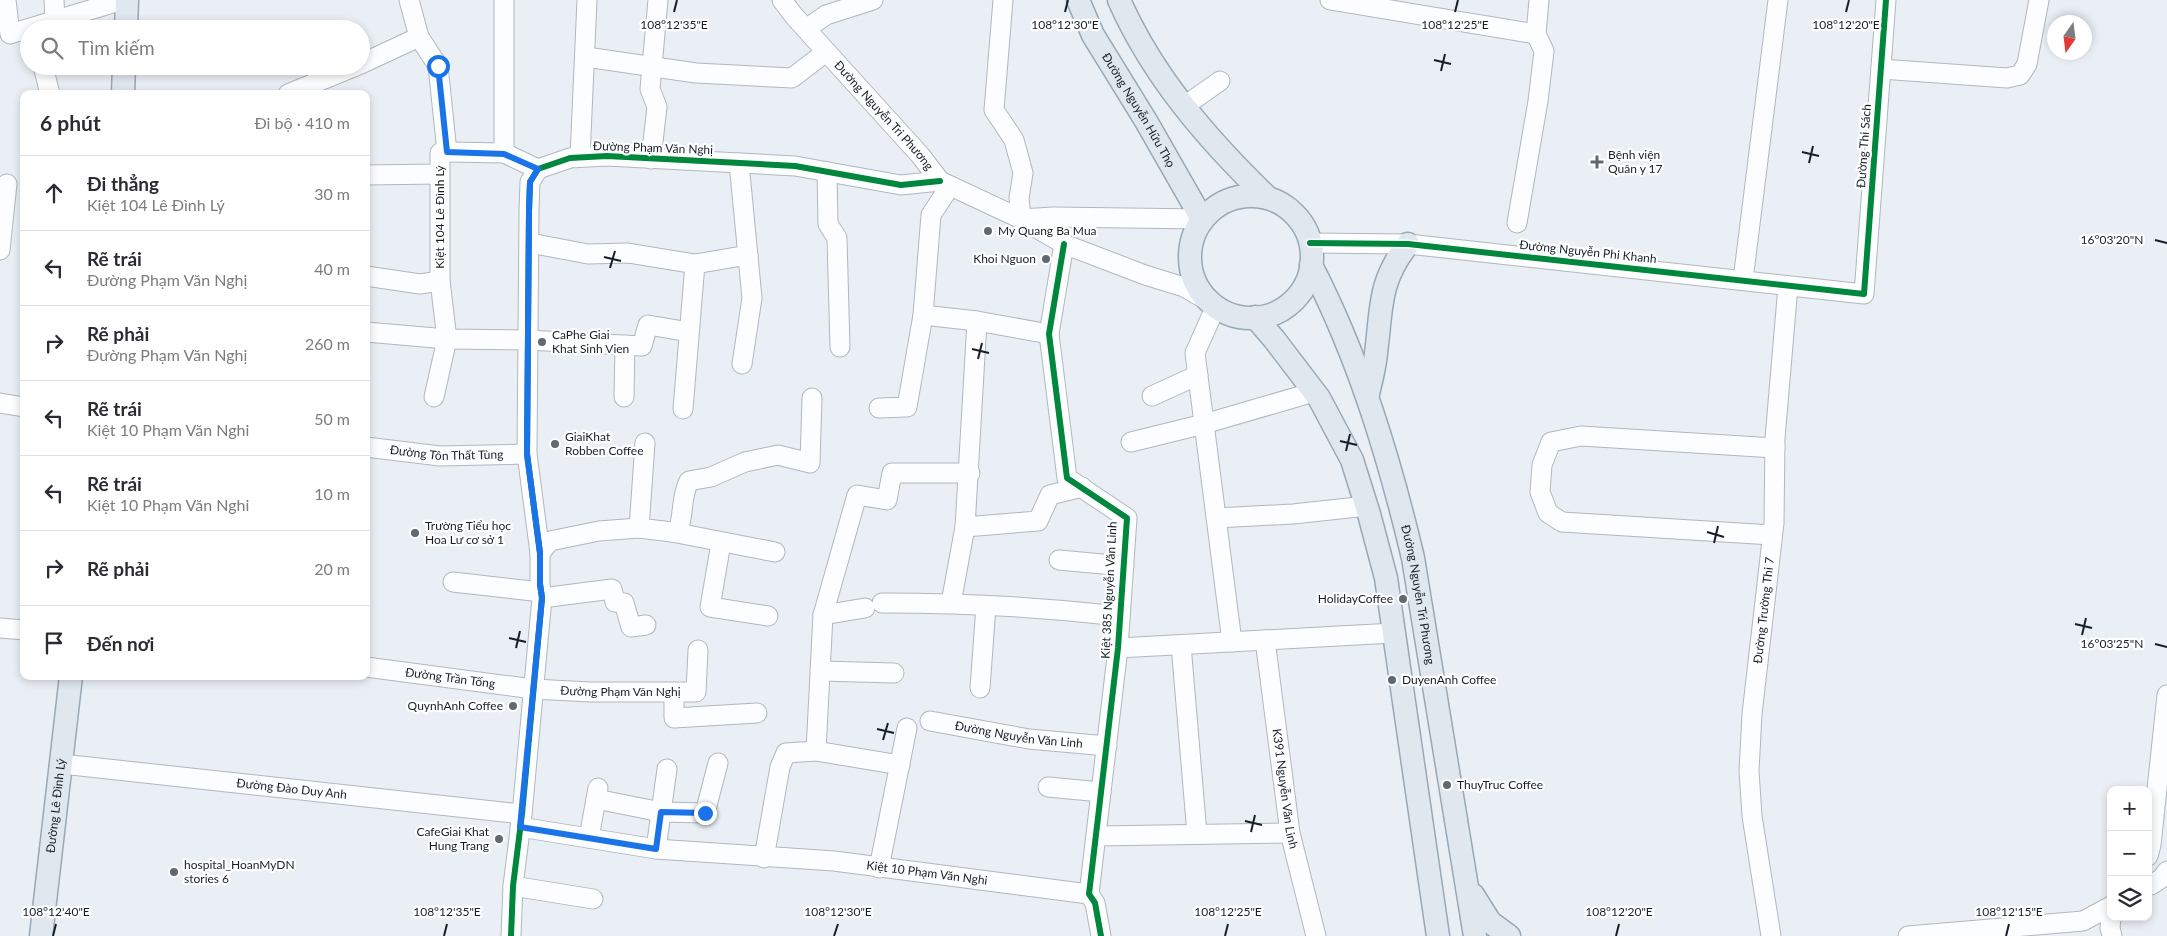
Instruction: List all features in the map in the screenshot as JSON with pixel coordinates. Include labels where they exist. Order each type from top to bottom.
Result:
[{"type":"main road","points":[[126,20],[127,0]]},
{"type":"main road","name":"Đường Nguyễn Hữu Thọ","points":[[1078,0],[1093,35],[1142,113],[1202,220]]},
{"type":"main road","points":[[1119,0],[1152,61],[1184,108],[1235,167],[1268,198],[1283,205],[1295,215],[1304,228],[1310,243],[1311,265],[1308,279],[1292,301],[1268,315],[1255,317],[1239,316],[1223,311],[1213,304],[1195,281],[1190,256],[1192,239],[1202,220],[1216,207],[1232,199],[1250,196],[1268,198]]},
{"type":"main road","points":[[123,90],[124,75]]},
{"type":"main road","points":[[1368,398],[1376,354],[1381,300],[1394,262],[1408,244]]},
{"type":"main road","name":"Đường Nguyễn Tri Phương","points":[[1311,265],[1334,309],[1359,371],[1400,505],[1413,558],[1475,936]]},
{"type":"main road","points":[[1255,317],[1314,392],[1352,460],[1367,506],[1386,578],[1438,936]]},
{"type":"main road","name":"Đường Lê Đình Lý","points":[[41,936],[71,680]]},
{"type":"main road","points":[[1421,936],[1425,921],[1423,887],[1427,870]]},
{"type":"main road","points":[[1466,881],[1490,922],[1509,936]]},
{"type":"street","points":[[6,0],[5,35],[20,31]]},
{"type":"street","points":[[54,0],[55,20],[123,0]]},
{"type":"street","name":"Kiệt 104 Lê Đình Lý","points":[[370,277],[420,284],[440,281],[440,153],[447,152],[438,66],[419,37],[409,0]]},
{"type":"street","points":[[504,0],[504,154]]},
{"type":"street","points":[[580,157],[586,57],[587,0]]},
{"type":"street","points":[[651,159],[656,107],[650,89],[658,0]]},
{"type":"street","name":"Đường Nguyễn Tri Phương","points":[[782,0],[826,52],[945,184],[1021,219],[1064,244],[1145,275],[1184,287],[1213,304]]},
{"type":"street","points":[[806,29],[826,15],[873,0]]},
{"type":"street","points":[[1003,0],[994,110],[1014,140],[1024,173],[1019,198],[1021,219]]},
{"type":"street","points":[[1330,0],[1536,34]]},
{"type":"street","points":[[1518,223],[1538,101],[1544,51],[1536,34],[1539,0]]},
{"type":"street","points":[[1743,280],[1778,0]]},
{"type":"street","name":"Đường Thi Sách","points":[[1864,294],[1886,0]]},
{"type":"street","points":[[1881,69],[2007,78],[2020,75],[2027,64],[2039,0]]},
{"type":"street","points":[[370,60],[419,37]]},
{"type":"street","name":"Đường Nguyễn Tri Phương","points":[[586,57],[696,73],[792,78],[826,52]]},
{"type":"street","points":[[45,75],[49,90]]},
{"type":"street","points":[[298,90],[334,75]]},
{"type":"street","points":[[1184,108],[1220,81]]},
{"type":"street","points":[[447,152],[504,154],[538,169],[530,182],[527,454],[540,553],[542,595],[513,886],[510,936]]},
{"type":"street","name":"Đường Phạm Văn Nghị","points":[[538,169],[570,158],[607,156],[795,166],[901,185],[945,184]]},
{"type":"street","points":[[739,163],[752,298],[742,364]]},
{"type":"street","points":[[827,172],[828,224],[838,238],[840,347]]},
{"type":"street","points":[[370,175],[439,174]]},
{"type":"street","points":[[0,250],[10,184]]},
{"type":"street","points":[[879,408],[907,407],[923,315],[931,215],[945,184]]},
{"type":"street","name":"Đường Nguyễn Tri Phương","points":[[1021,219],[1053,217],[1202,220]]},
{"type":"street","points":[[530,243],[588,254],[628,253],[694,264],[748,255]]},
{"type":"street","name":"Đường Nguyễn Phi Khanh","points":[[1310,243],[1408,244],[1864,294]]},
{"type":"street","name":"Kiệt 385 Nguyễn Văn Linh","points":[[1064,244],[1049,334],[1068,478],[1127,518],[1118,648],[1089,894],[1095,903],[1101,936]]},
{"type":"street","points":[[683,409],[694,264]]},
{"type":"street","points":[[434,397],[447,339],[440,281]]},
{"type":"street","name":"Đường Trường Thi 7","points":[[1770,936],[1752,816],[1749,771],[1752,714],[1772,535],[1775,448],[1788,286]]},
{"type":"street","points":[[1213,304],[1195,353],[1232,642]]},
{"type":"street","points":[[923,315],[978,321],[1049,334]]},
{"type":"street","points":[[951,603],[965,527],[970,473],[978,321]]},
{"type":"street","points":[[370,332],[447,339],[527,340],[642,346],[648,325],[689,332]]},
{"type":"street","points":[[624,397],[625,345]]},
{"type":"street","points":[[1152,396],[1198,374]]},
{"type":"street","points":[[1131,442],[1204,424],[1314,392]]},
{"type":"street","points":[[672,532],[679,528],[683,510],[682,494],[689,481],[710,477],[745,462],[778,455],[810,463],[812,398]]},
{"type":"street","points":[[0,403],[20,406]]},
{"type":"street","points":[[1772,535],[1562,522],[1548,513],[1540,492],[1542,465],[1551,442],[1581,436],[1775,448]]},
{"type":"street","points":[[639,528],[645,443]]},
{"type":"street","name":"Đường Tôn Thất Tùng","points":[[370,447],[440,456],[527,454]]},
{"type":"street","points":[[816,751],[824,615],[857,495],[887,500],[892,473],[970,473]]},
{"type":"street","points":[[965,527],[1038,521],[1050,495],[1082,487]]},
{"type":"street","points":[[1216,518],[1293,514],[1367,506]]},
{"type":"street","points":[[540,553],[550,541],[599,531],[639,528],[672,532],[774,552]]},
{"type":"street","points":[[721,542],[710,607],[768,616]]},
{"type":"street","points":[[1059,560],[1124,566]]},
{"type":"street","points":[[453,582],[542,595],[612,589],[615,602],[624,603],[631,627],[646,624]]},
{"type":"street","points":[[824,615],[874,605],[951,603],[1057,609],[1120,616]]},
{"type":"street","points":[[980,688],[986,606]]},
{"type":"street","points":[[0,628],[20,630]]},
{"type":"street","points":[[1118,648],[1394,633]]},
{"type":"street","name":"K391 Nguyễn Văn Linh","points":[[1265,640],[1290,833],[1316,936]]},
{"type":"street","points":[[1181,645],[1197,834]]},
{"type":"street","name":"Đường Phạm Văn Nghị","points":[[534,688],[590,692],[696,692],[698,650]]},
{"type":"street","name":"Đường Trần Tống","points":[[370,668],[534,688]]},
{"type":"street","points":[[820,671],[894,673]]},
{"type":"street","points":[[674,692],[674,718],[757,713]]},
{"type":"street","points":[[2151,831],[2167,695]]},
{"type":"street","name":"Đường Nguyễn Văn Linh","points":[[930,721],[1028,739],[1106,746]]},
{"type":"street","points":[[879,868],[907,728]]},
{"type":"street","points":[[764,858],[780,767],[786,753],[816,751],[900,765]]},
{"type":"street","points":[[589,838],[597,793],[661,812],[705,813],[718,763]]},
{"type":"street","name":"Đường Đào Duy Anh","points":[[62,764],[521,820]]},
{"type":"street","points":[[656,849],[667,769]]},
{"type":"street","points":[[1048,787],[1102,792]]},
{"type":"street","name":"Kiệt 10 Phạm Văn Nghi","points":[[521,820],[589,838],[656,849],[764,858],[834,861],[1089,894]]},
{"type":"street","points":[[1097,836],[1290,833]]},
{"type":"street","points":[[2155,886],[2167,871]]},
{"type":"street","points":[[513,886],[593,900]]},
{"type":"street","points":[[1908,936],[2083,921],[2107,908]]},
{"type":"street","points":[[2111,921],[2112,936]]},
{"type":"cycle path","points":[[1310,243],[1408,244],[1864,294],[1886,0]]},
{"type":"cycle path","points":[[511,936],[513,886],[522,814],[542,598],[540,553],[527,454],[530,182],[538,169],[570,158],[607,156],[795,166],[901,185],[940,181]]},
{"type":"cycle path","points":[[1064,244],[1049,334],[1067,478],[1127,518],[1118,648],[1089,894],[1095,903],[1101,936]]},
{"type":"place","name":"Bệnh viện Quân y 17","points":[[1597,162]]},
{"type":"place","name":"My Quang Ba Mua","points":[[988,231]]},
{"type":"place","name":"Khoi Nguon","points":[[1046,259]]},
{"type":"place","name":"CaPhe Giai Khat Sinh Vien","points":[[542,342]]},
{"type":"place","name":"GiaiKhat Robben Coffee","points":[[555,444]]},
{"type":"place","name":"Trường Tiểu học Hoa Lư cơ sở 1","points":[[415,533]]},
{"type":"place","name":"HolidayCoffee","points":[[1403,599]]},
{"type":"place","name":"DuyenAnh Coffee","points":[[1392,680]]},
{"type":"place","name":"QuynhAnh Coffee","points":[[513,706]]},
{"type":"place","name":"ThuyTruc Coffee","points":[[1447,785]]},
{"type":"place","name":"CafeGiai Khat Hung Trang","points":[[499,839]]},
{"type":"place","name":"hospital_HoanMyDN stories 6","points":[[174,872]]},
{"type":"route","points":[[438,66],[447,152],[504,154],[538,169],[530,182],[527,454],[540,553],[542,598],[520,827],[656,849],[661,812],[705,813]]}]
